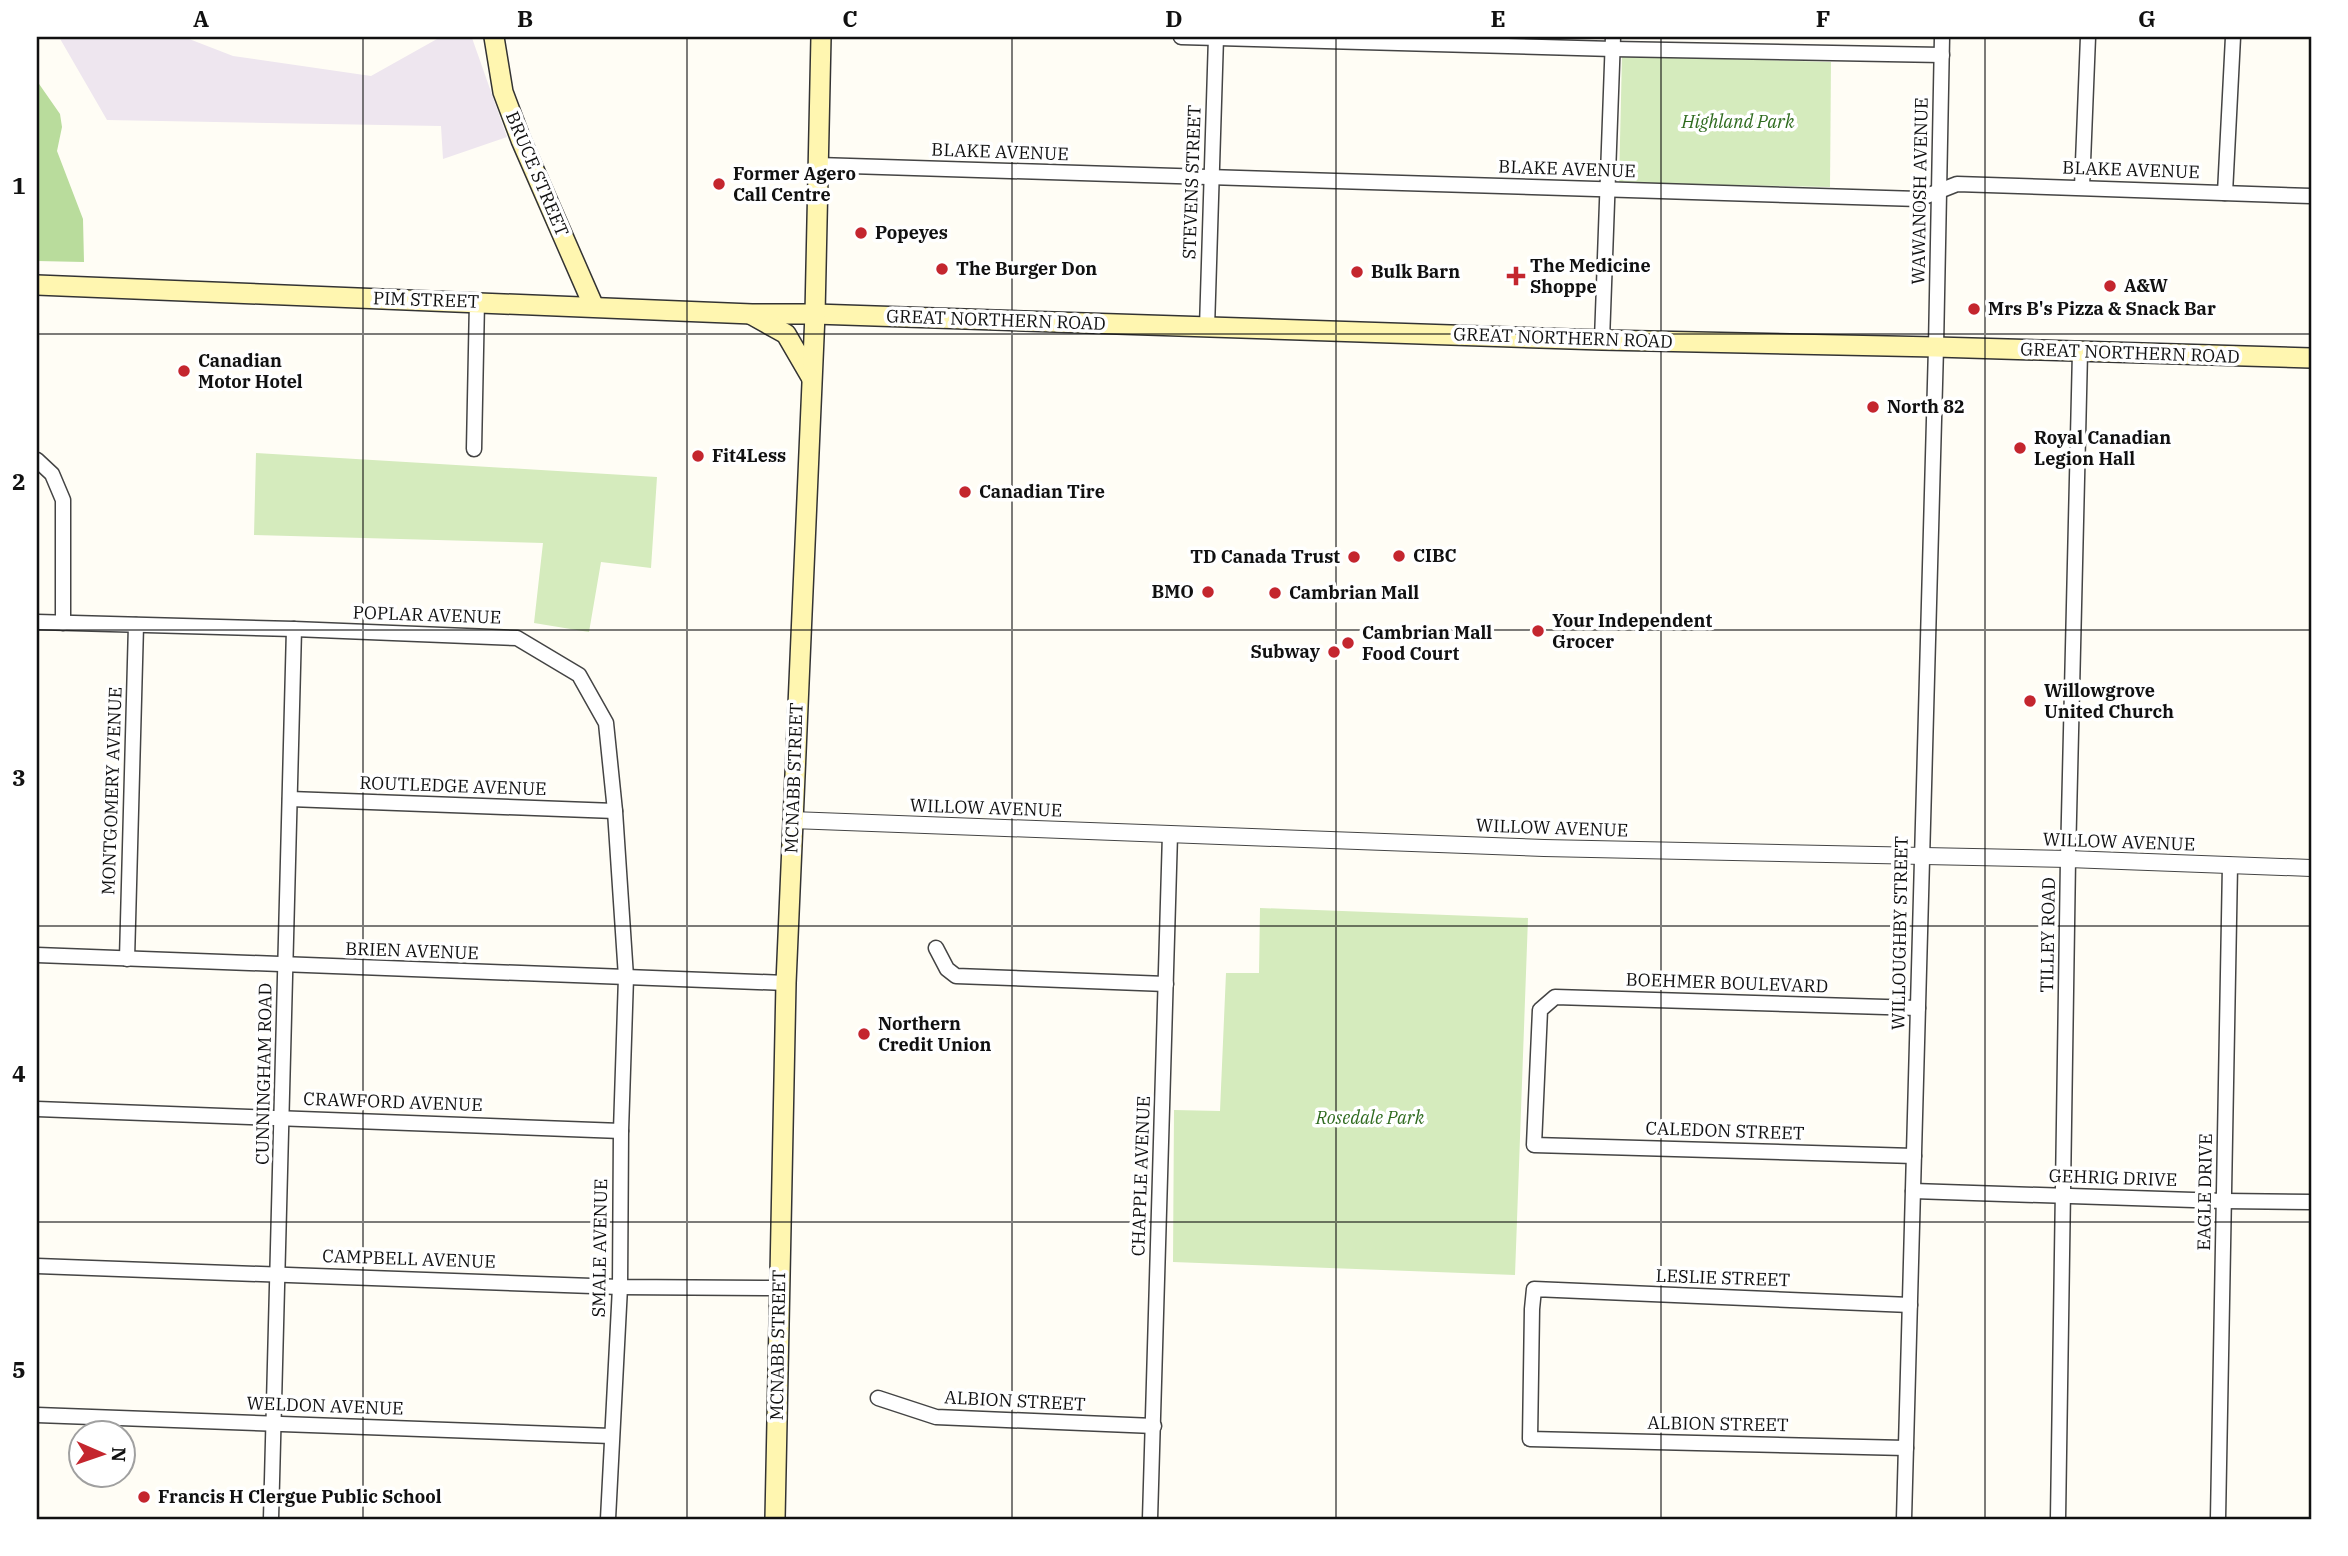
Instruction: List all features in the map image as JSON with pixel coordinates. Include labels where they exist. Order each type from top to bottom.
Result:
[{"type":"main road","name":"BRUCE STREET","points":[[494,37],[503,92],[521,140],[594,307]]},
{"type":"main road","name":"MCNABB STREET","points":[[775,1519],[786,983],[815,314],[821,37]]},
{"type":"main road","name":"PIM STREET","points":[[37,285],[751,314],[815,314]]},
{"type":"main road","points":[[751,314],[786,334],[812,378]]},
{"type":"main road","name":"GREAT NORTHERN ROAD","points":[[815,314],[1602,340],[2311,358]]},
{"type":"street","points":[[1181,37],[1613,43],[1941,55]]},
{"type":"street","name":"STEVENS STREET","points":[[1207,328],[1216,37]]},
{"type":"street","name":"WAWANOSH AVENUE","points":[[1936,347],[1942,37]]},
{"type":"street","points":[[2082,187],[2088,37]]},
{"type":"street","points":[[2225,192],[2233,37]]},
{"type":"street","points":[[1602,340],[1613,43]]},
{"type":"street","name":"BLAKE AVENUE","points":[[818,165],[1919,199],[1957,184],[2311,197]]},
{"type":"street","points":[[474,449],[477,302]]},
{"type":"street","name":"WILLOUGHBY STREET","points":[[1904,1519],[1936,347]]},
{"type":"street","name":"TILLEY ROAD","points":[[2058,1519],[2068,859],[2080,352]]},
{"type":"street","points":[[37,460],[52,474],[64,500],[63,623]]},
{"type":"street","name":"POPLAR AVENUE","points":[[37,622],[517,638],[579,675],[606,723],[626,977]]},
{"type":"street","name":"MONTGOMERY AVENUE","points":[[127,959],[136,625]]},
{"type":"street","name":"CUNNINGHAM ROAD","points":[[271,1519],[295,629]]},
{"type":"street","name":"ROUTLEDGE AVENUE","points":[[290,799],[615,811]]},
{"type":"street","name":"WILLOW AVENUE","points":[[792,820],[1544,848],[2068,859],[2311,868]]},
{"type":"street","name":"CHAPPLE AVENUE","points":[[1150,1519],[1170,834]]},
{"type":"street","name":"EAGLE DRIVE","points":[[2218,1519],[2230,865]]},
{"type":"street","points":[[936,948],[947,969],[956,976],[1166,984]]},
{"type":"street","name":"BRIEN AVENUE","points":[[37,956],[786,983]]},
{"type":"street","name":"SMALE AVENUE","points":[[608,1519],[620,1287],[626,977]]},
{"type":"street","name":"BOEHMER BOULEVARD","points":[[1534,1145],[1540,1010],[1555,996],[1918,1008]]},
{"type":"street","name":"CRAWFORD AVENUE","points":[[37,1109],[621,1131]]},
{"type":"street","name":"CALEDON STREET","points":[[1534,1145],[1914,1157]]},
{"type":"street","name":"GEHRIG DRIVE","points":[[1913,1191],[2311,1202]]},
{"type":"street","name":"CAMPBELL AVENUE","points":[[37,1266],[620,1287],[779,1288]]},
{"type":"street","name":"LESLIE STREET","points":[[1530,1439],[1534,1289],[1910,1306]]},
{"type":"street","name":"ALBION STREET","points":[[878,1398],[936,1417],[1154,1426]]},
{"type":"street","name":"WELDON AVENUE","points":[[37,1415],[611,1436]]},
{"type":"street","name":"ALBION STREET","points":[[1530,1439],[1906,1448]]},
{"type":"shaded area","points":[[59,37],[184,37],[233,56],[371,76],[437,39],[472,38],[507,137],[443,159],[441,126],[107,120]]},
{"type":"green space","name":"Highland Park","points":[[1622,56],[1831,62],[1830,187],[1619,183]]},
{"type":"green space","points":[[37,81],[60,114],[62,127],[57,151],[83,219],[84,262],[37,261]]},
{"type":"green space","points":[[256,453],[657,477],[651,568],[601,562],[589,632],[534,623],[543,543],[254,535]]},
{"type":"green space","name":"Rosedale Park","points":[[1260,908],[1528,918],[1515,1275],[1173,1262],[1174,1110],[1220,1111],[1226,973],[1259,973]]},
{"type":"place","name":"Former Agero Call Centre","points":[[719,184]]},
{"type":"place","name":"Popeyes","points":[[861,233]]},
{"type":"place","name":"The Burger Don","points":[[942,269]]},
{"type":"place","name":"Bulk Barn","points":[[1357,272]]},
{"type":"place","name":"The Medicine Shoppe","points":[[1516,276]]},
{"type":"place","name":"A&W","points":[[2110,286]]},
{"type":"place","name":"Mrs B's Pizza & Snack Bar","points":[[1974,309]]},
{"type":"place","name":"Canadian Motor Hotel","points":[[184,371]]},
{"type":"place","name":"North 82","points":[[1873,407]]},
{"type":"place","name":"Royal Canadian Legion Hall","points":[[2020,448]]},
{"type":"place","name":"Fit4Less","points":[[698,456]]},
{"type":"place","name":"Canadian Tire","points":[[965,492]]},
{"type":"place","name":"CIBC","points":[[1399,556]]},
{"type":"place","name":"TD Canada Trust","points":[[1354,557]]},
{"type":"place","name":"BMO","points":[[1208,592]]},
{"type":"place","name":"Cambrian Mall","points":[[1275,593]]},
{"type":"place","name":"Your Independent Grocer","points":[[1538,631]]},
{"type":"place","name":"Cambrian Mall Food Court","points":[[1348,643]]},
{"type":"place","name":"Subway","points":[[1334,652]]},
{"type":"place","name":"Willowgrove United Church","points":[[2030,701]]},
{"type":"place","name":"Northern Credit Union","points":[[864,1034]]},
{"type":"place","name":"Francis H Clergue Public School","points":[[144,1497]]}]
